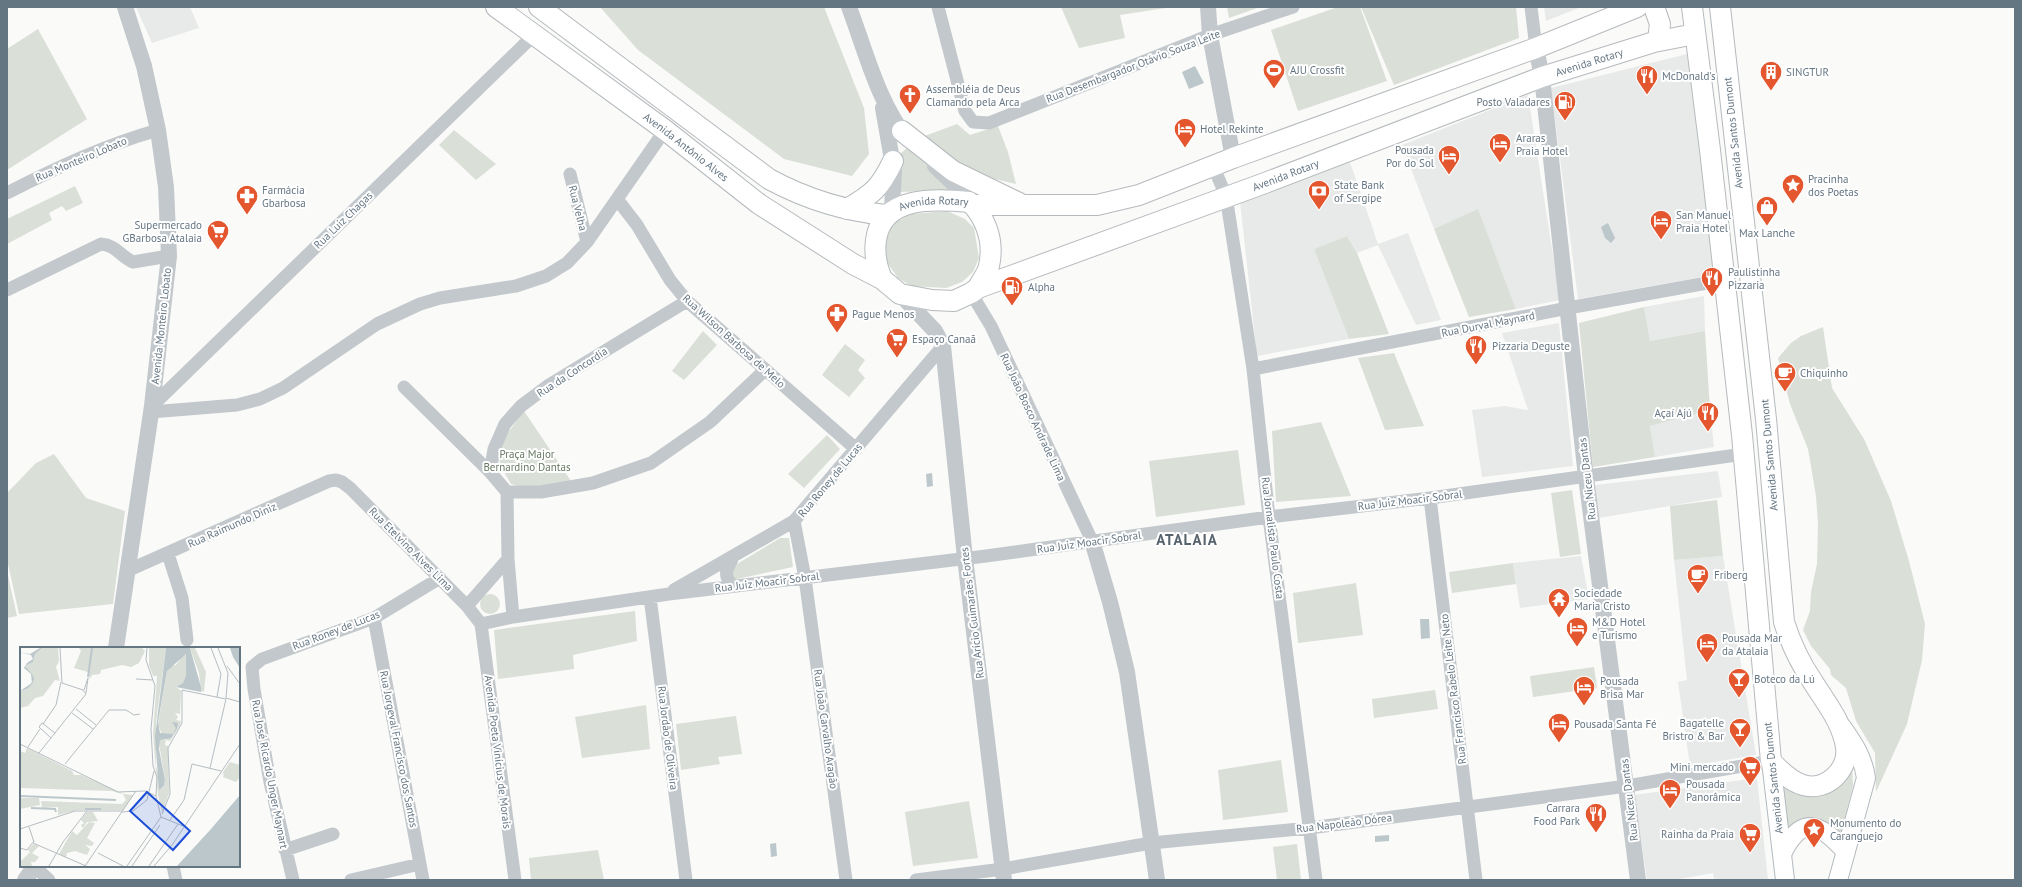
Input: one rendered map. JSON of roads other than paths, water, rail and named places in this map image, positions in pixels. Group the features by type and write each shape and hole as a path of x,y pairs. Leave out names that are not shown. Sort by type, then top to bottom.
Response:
{"main road":[{"name":"Avenida Antônio Alves","path":"496,7 665,130 760,204 853,264 882,278"},
{"path":"539,7 769,179 794,193 847,209 889,212 877,230 875,263 882,278 900,294"},
{"name":"Avenida Rotary","path":"889,212 924,200 1059,206 1097,205 1139,195 1233,158 1536,48 1637,7"},
{"path":"1654,7 1660,24 1658,40"},
{"name":"Avenida Santos Dumont","path":"1692,7 1694,34 1710,150 1744,454 1771,761 1784,880"},
{"name":"Avenida Santos Dumont","path":"1720,7 1766,419 1784,622 1792,646 1839,724 1858,750 1864,765 1866,778 1838,880"},
{"path":"1570,34 1570,49 1578,64"},
{"name":"Avenida Rotary","path":"900,294 932,300 954,301 974,291 1226,196 1265,183 1578,64 1658,40 1694,34"},
{"path":"902,131 953,171 1023,204"},
{"path":"847,209 876,190 884,179 893,161"},
{"path":"971,203 983,217 990,239 989,266 974,291"},
{"path":"1771,761 1788,777 1802,785 1817,785 1829,781 1841,770 1846,756 1839,724"},
{"path":"1782,854 1791,838 1806,827 1816,827 1825,831 1846,852"}],"street":[{"name":"Avenida Monteiro Lobato","path":"116,647 129,570 152,409 169,256 166,187 158,130 144,66 125,7"},
{"path":"849,7 880,93 893,161 889,212"},
{"name":"Rua Desembargador Otávio Souza Leite","path":"938,7 965,111 973,122 989,123 1210,35 1293,7"},
{"path":"1208,7 1210,35 1233,158"},
{"path":"1531,7 1536,48"},
{"name":"Rua Luiz Chagas","path":"152,409 534,35"},
{"name":"Rua Niceu Dantas","path":"1536,48 1542,77 1586,477 1638,880"},
{"path":"880,93 902,131 916,148 956,186 971,203"},
{"name":"Rua Monteiro Lobato","path":"7,193 85,155 121,141 158,130"},
{"path":"152,409 237,405 260,398 283,388 377,324 420,304 440,298 516,286 546,276 567,263 587,242 665,130"},
{"name":"Rua Jornalista Paulo Costa","path":"1210,168 1217,175 1226,196 1253,370 1269,517 1316,880"},
{"name":"Rua Velha","path":"570,174 587,242"},
{"name":"Rua Wilson Barbosa de Melo","path":"617,199 637,225 670,280 687,301 856,449"},
{"path":"7,290 101,244 109,244 133,262 169,256"},
{"name":"Rua Durval Maynard","path":"1253,370 1568,308 1724,280"},
{"name":"Rua João Bosco Andrade Lima","path":"974,291 1092,541"},
{"path":"900,294 934,331 943,346"},
{"name":"Rua da Concordia","path":"490,472 494,449 505,424 521,406 549,385 687,301"},
{"name":"Rua Roney de Lucas","path":"669,594 794,521 943,346"},
{"name":"Rua Arício Guimarães Fortes","path":"943,346 965,558 1003,874"},
{"path":"507,492 540,492 593,483 651,463 710,422 765,370"},
{"path":"404,387 490,472 507,492 508,559 513,617"},
{"name":"Rua Juiz Moacir Sobral","path":"481,624 513,617 650,596 965,558 1269,517 1430,498 1744,454"},
{"name":"Rua Raimundo Diniz","path":"129,570 168,554 329,481 336,480"},
{"name":"Rua Etelvino Alves Lima","path":"336,480 350,488 467,606 481,624"},
{"name":"Rua Francisco Rabelo Leite Neto","path":"1430,498 1476,880"},
{"name":"Rua João Carvalho Aragão","path":"794,521 805,578 846,880"},
{"path":"1092,541 1110,602 1127,672 1157,880"},
{"path":"168,554 182,598 187,640"},
{"path":"732,586 725,574 733,557"},
{"path":"467,606 508,559"},
{"name":"Rua Roney de Lucas","path":"252,667 262,659 374,618 440,578"},
{"path":"484,588 494,585 503,588 512,598"},
{"name":"Rua Jordão de Oliveira","path":"650,596 686,880"},
{"name":"Rua Jorgeval Francisco dos Santos","path":"374,618 424,880"},
{"name":"Avenida Poeta Vinícius de Morais","path":"481,624 515,880"},
{"name":"Rua José Ricardo Unger Maynart","path":"252,667 254,689 285,850 293,880"},
{"name":"Rua Napoleão Dórea","path":"916,880 1003,874 1152,843 1310,828 1627,786 1771,761"},
{"path":"285,850 333,834"},
{"path":"350,880 420,864"},
{"path":"25,880 35,867 48,880"},
{"path":"173,867 176,880"}],"place":[{"name":"AJU Crossfit","path":"1274,90"},
{"name":"SINGTUR","path":"1771,92"},
{"name":"McDonald's","path":"1647,96"},
{"name":"Assembléia de Deus Clamando pela Arca","path":"910,114"},
{"name":"Posto Valadares","path":"1565,122"},
{"name":"Hotel Rekinte","path":"1185,148"},
{"name":"Araras Praia Hotel","path":"1500,164"},
{"name":"Pousada Por do Sol","path":"1449,176"},
{"name":"Pracinha dos Poetas","path":"1793,204"},
{"name":"State Bank of Sergipe","path":"1319,210"},
{"name":"Farmácia Gbarbosa","path":"247,216"},
{"name":"Max Lanche","path":"1767,226"},
{"name":"San Manuel Praia Hotel","path":"1661,240"},
{"name":"Supermercado GBarbosa Atalaia","path":"218,250"},
{"name":"Paulistinha Pizzaria","path":"1712,298"},
{"name":"Alpha","path":"1012,306"},
{"name":"Pague Menos","path":"837,334"},
{"name":"Espaço Canaã","path":"897,358"},
{"name":"Pizzaria Deguste","path":"1476,366"},
{"name":"Chiquinho","path":"1785,392"},
{"name":"Açaí Ajú","path":"1708,432"},
{"name":"Friberg","path":"1698,594"},
{"name":"Sociedade Maria Cristo","path":"1559,618"},
{"name":"M&D Hotel e Turismo","path":"1577,648"},
{"name":"Pousada Mar da Atalaia","path":"1707,664"},
{"name":"Boteco da Lú","path":"1739,698"},
{"name":"Pousada Brisa Mar","path":"1584,706"},
{"name":"Pousada Santa Fé","path":"1559,744"},
{"name":"Bagatelle Bristro & Bar","path":"1740,748"},
{"name":"Mini mercado","path":"1750,786"},
{"name":"Pousada Panorâmica","path":"1670,810"},
{"name":"Carrara Food Park","path":"1596,834"},
{"name":"Monumento do Caranguejo","path":"1814,848"},
{"name":"Rainha da Praia","path":"1750,854"}],"district":[{"name":"ATALAIA","path":"1187,540"}],"park label":[{"name":"Praça Major Bernardino Dantas","path":"527,460"}]}
